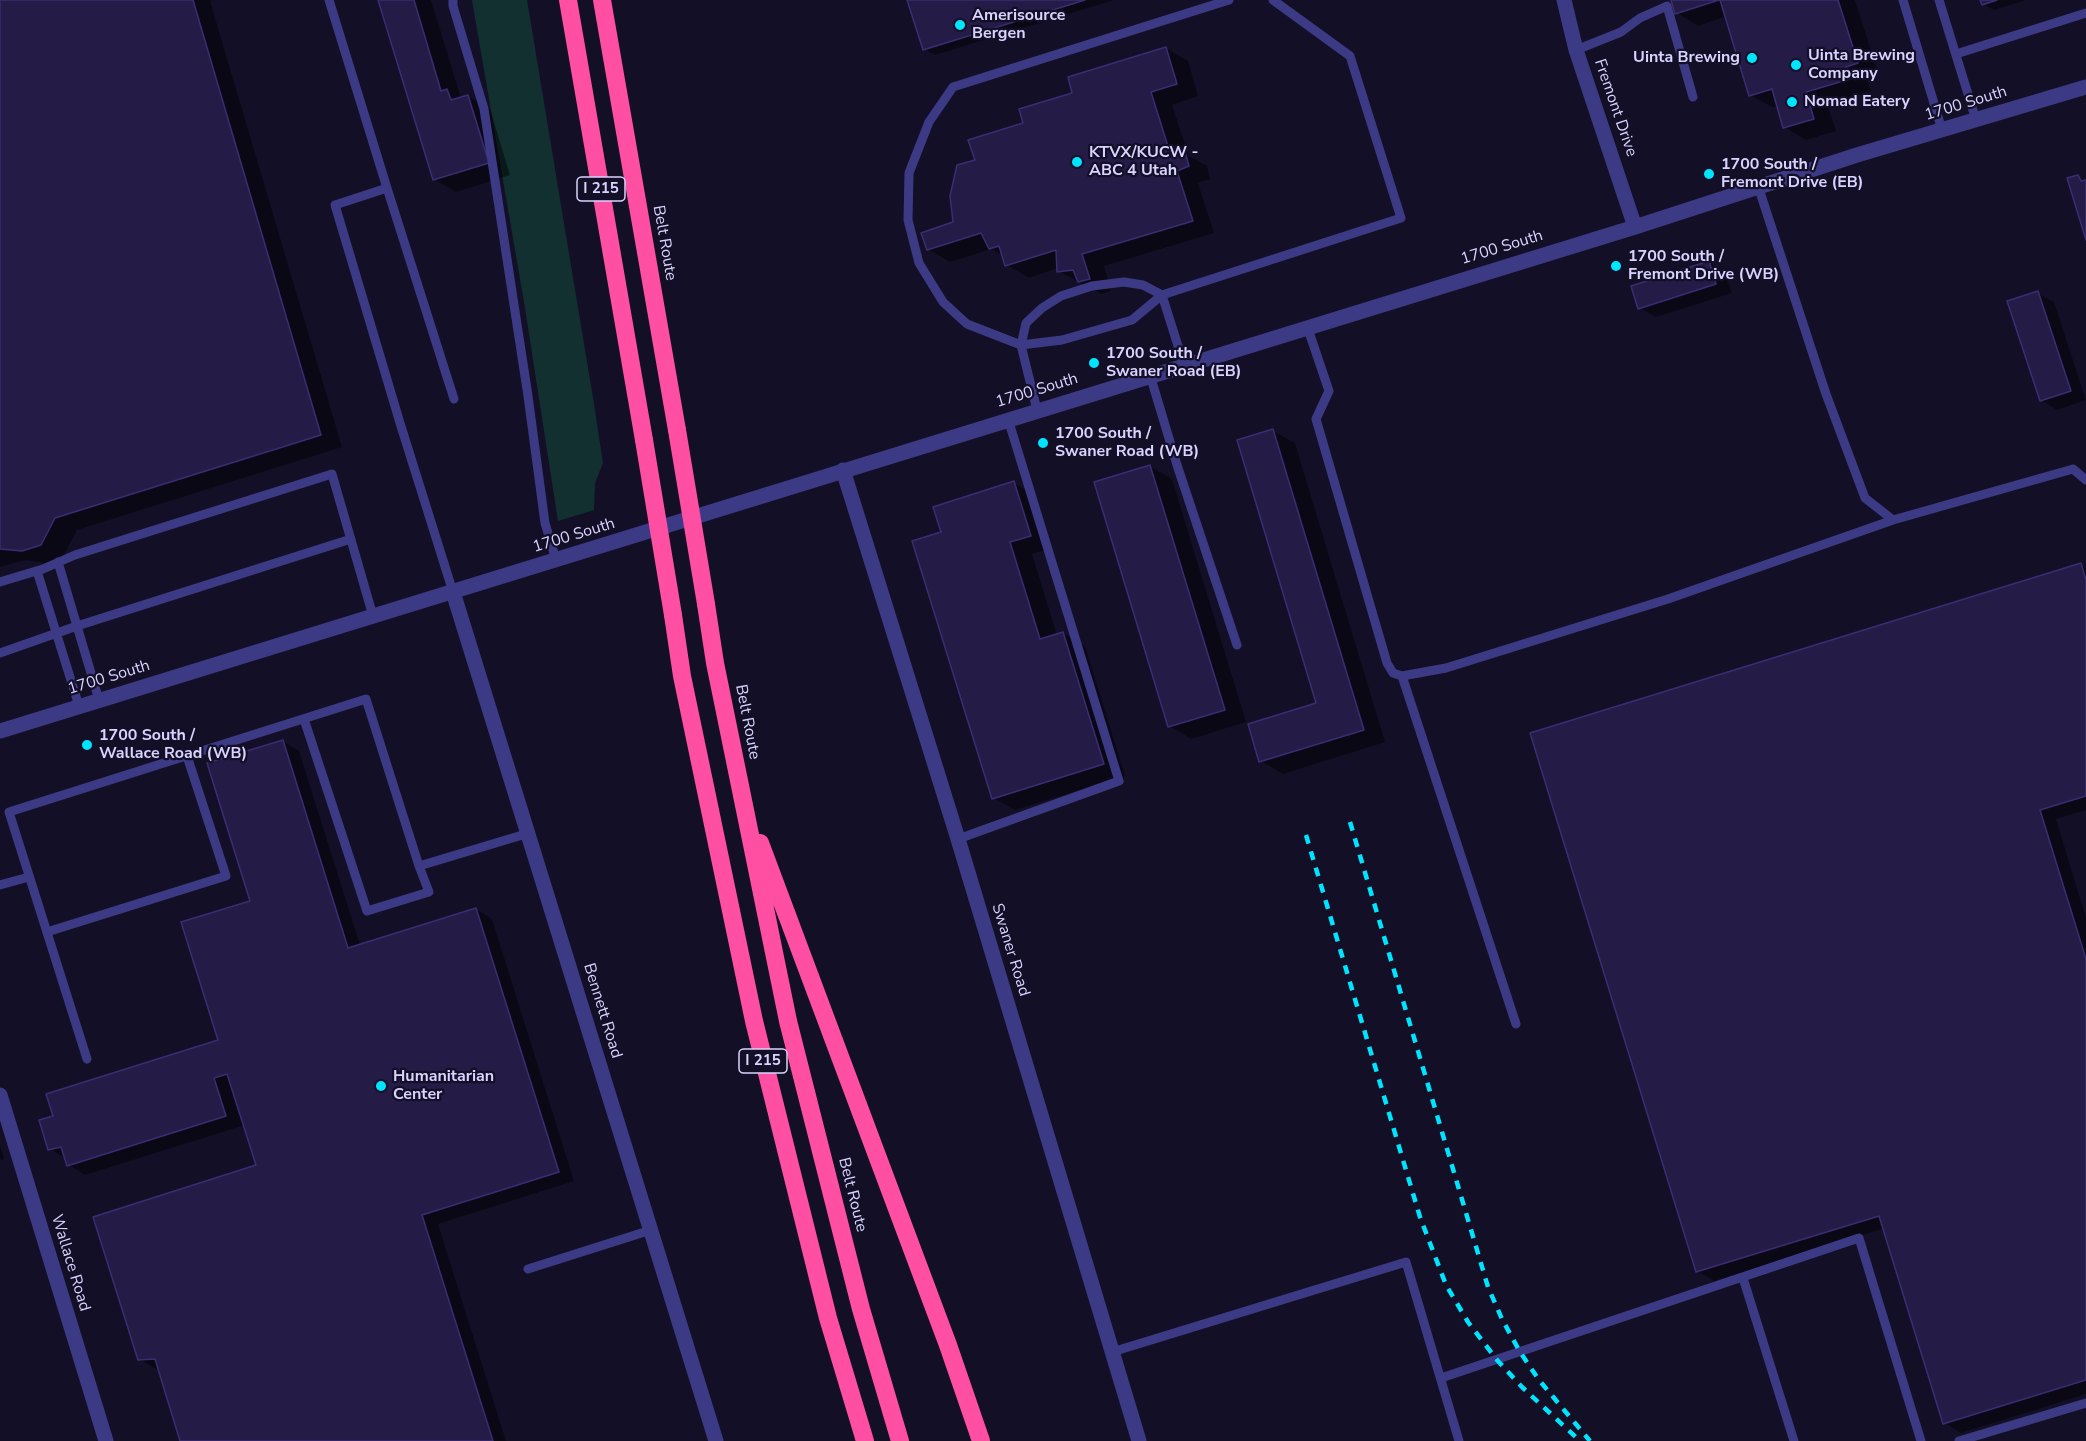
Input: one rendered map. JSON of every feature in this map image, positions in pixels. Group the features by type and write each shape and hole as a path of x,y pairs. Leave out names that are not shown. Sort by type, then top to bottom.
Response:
{"highway":[{"name":"I 215","path":"568,0 691,723 756,1031 828,1318 865,1441"},
{"name":"Belt Route","path":"602,0 715,663 788,1022 861,1310 900,1441"},
{"path":"740,788 948,1345 981,1441"}],"street":[{"name":"Fremont Drive","path":"1564,0 1576,50 1635,226"},
{"name":"1700 South","path":"0,731 1758,186 2086,87"},
{"name":"Swaner Road","path":"843,470 1139,1441"},
{"name":"Bennett Road","path":"453,592 716,1441"},
{"name":"Wallace Road","path":"0,1095 106,1441"}],"lane":[{"path":"328,0 454,399"},
{"path":"453,0 484,109 545,523 556,560"},
{"path":"1229,0 953,87 929,122 909,173 908,220 919,264 944,302 967,324 1021,345 1062,340 1132,320 1162,295 1401,218 1350,56 1273,0"},
{"path":"1903,0 1942,130"},
{"path":"1939,0 1976,120"},
{"path":"1576,50 1621,32 1640,18 1667,6 1693,98"},
{"path":"1956,54 2086,13"},
{"path":"1758,186 1826,394 1865,498 1893,520"},
{"path":"387,188 335,205 453,592"},
{"path":"1036,410 1021,345 1026,323 1042,308 1061,296 1092,286 1124,282 1143,285 1162,295 1184,364"},
{"path":"1306,326 1329,390 1316,419 1387,663 1393,673 1402,676 1446,668 1668,599 1893,520 2073,469 2086,480"},
{"path":"1150,375 1177,465 1237,645"},
{"path":"957,839 1119,781 1008,419"},
{"path":"0,582 37,571 75,555 332,474 373,616"},
{"path":"0,653 77,626 351,539"},
{"path":"58,562 99,700"},
{"path":"37,571 79,706"},
{"path":"1402,676 1516,1024"},
{"path":"87,1059 9,812 366,699 429,892 367,911 304,719"},
{"path":"47,932 226,876 187,756"},
{"path":"419,866 529,833"},
{"path":"0,885 29,877"},
{"path":"528,1269 651,1230"},
{"path":"1441,1378 1859,1238 1921,1441"},
{"path":"1112,1352 1406,1262 1459,1441"},
{"path":"1743,1278 1794,1441"},
{"path":"1959,1441 2086,1403"}],"green space":[{"path":"472,0 527,0 593,398 603,463 595,483 594,510 558,521 525,308"}],"building":[{"path":"0,0 193,0 321,435 55,518 41,545 22,551 0,549"},
{"path":"378,0 414,0 441,91 447,89 451,100 468,95 489,163 433,180"},
{"name":"Amerisource Bergen","path":"907,0 1085,0 923,50"},
{"path":"1671,0 1719,0 1675,14"},
{"name":"Uinta Brewing Company","path":"1720,0 1838,0 1858,63 1846,67 1850,79 1806,92 1814,119 1783,128 1772,89 1749,96"},
{"path":"1980,0 1997,0 1982,5"},
{"name":"KTVX/KUCW - ABC 4 Utah","path":"1166,47 1177,84 1151,92 1171,156 1185,152 1189,166 1177,171 1193,221 1082,254 1090,279 1078,282 1073,270 1057,272 1056,250 1005,266 999,246 989,249 981,233 927,250 921,233 953,222 950,196 957,165 975,160 968,140 1023,123 1019,109 1072,93 1068,77"},
{"path":"2078,175 2081,181 2086,180 2086,240 2067,178"},
{"path":"1709,261 1716,284 1638,309 1631,286"},
{"path":"2038,291 2071,391 2040,401 2007,301"},
{"path":"1273,429 1364,730 1259,762 1248,724 1316,703 1237,440"},
{"path":"1150,465 1225,710 1168,727 1094,482"},
{"path":"1014,481 1031,536 1010,542 1040,639 1063,632 1104,764 992,799 912,541 941,532 933,507"},
{"path":"2081,563 2086,580 2086,796 2040,810 2086,959 2086,1380 1943,1424 1879,1216 1696,1272 1530,733"},
{"name":"Humanitarian Center","path":"283,740 348,948 476,908 559,1172 422,1215 493,1441 180,1441 155,1359 138,1360 93,1217 256,1165 227,1074 214,1078 226,1116 67,1166 61,1147 48,1150 39,1120 53,1116 46,1094 218,1040 181,922 250,901 207,763"}],"railway":[{"path":"1350,822 1488,1287 1520,1352 1539,1380 1590,1441"},
{"path":"1306,835 1420,1217 1446,1285 1468,1322 1497,1360 1522,1387 1580,1441"}],"place":[{"name":"Amerisource Bergen","path":"960,25"},
{"name":"Uinta Brewing","path":"1752,58"},
{"name":"Uinta Brewing Company","path":"1796,65"},
{"name":"Nomad Eatery","path":"1792,102"},
{"name":"KTVX/KUCW - ABC 4 Utah","path":"1077,162"},
{"name":"1700 South / Fremont Drive (EB)","path":"1709,174"},
{"name":"1700 South / Fremont Drive (WB)","path":"1616,266"},
{"name":"1700 South / Swaner Road (EB)","path":"1094,363"},
{"name":"1700 South / Swaner Road (WB)","path":"1043,443"},
{"name":"1700 South / Wallace Road (WB)","path":"87,745"},
{"name":"Humanitarian Center","path":"381,1086"}]}
